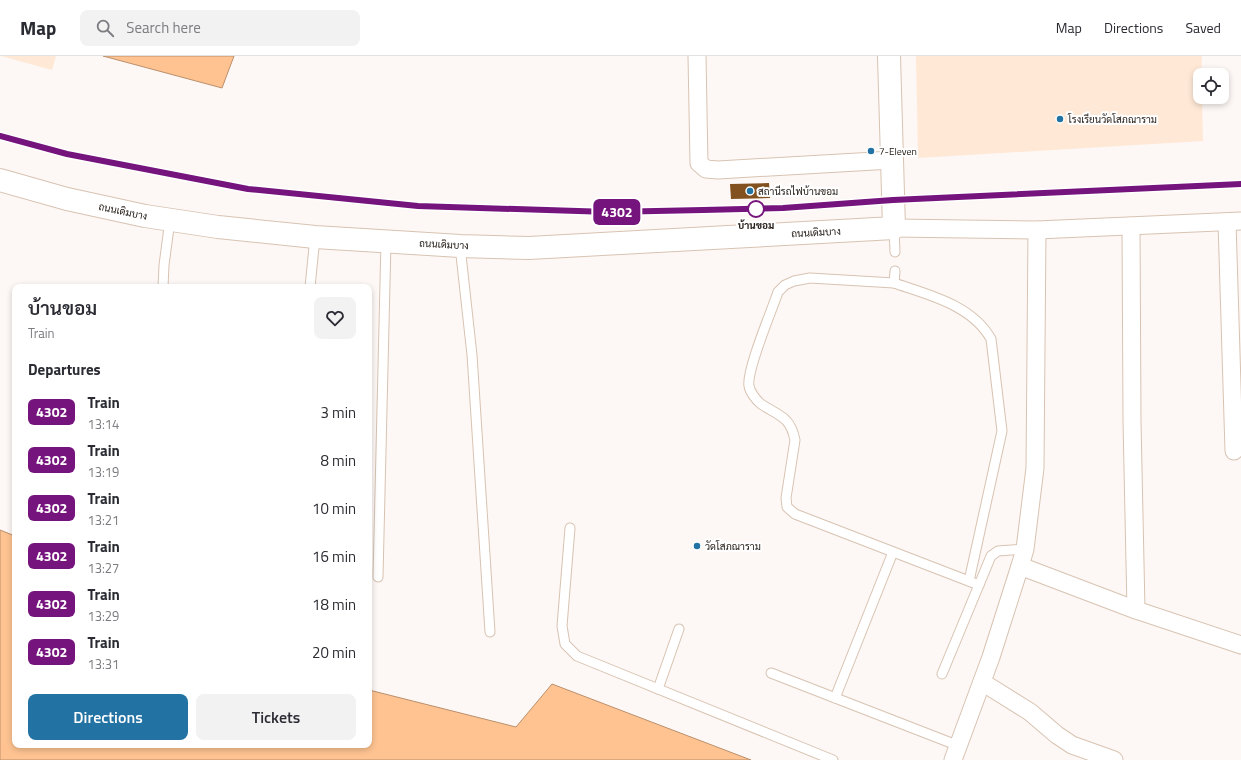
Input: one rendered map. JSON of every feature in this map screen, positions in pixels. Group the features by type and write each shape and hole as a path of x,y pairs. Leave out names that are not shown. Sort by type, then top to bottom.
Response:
{"street":[{"path":"697,56 699,163 706,169 718,170 892,160"},
{"path":"889,56 894,228 1038,230 1234,222 1234,451"},
{"name":"ถนนเดิมบาง","path":"0,180 67,199 145,216 218,228 315,238 460,246 529,248 894,228"},
{"path":"1131,226 1132,421 1136,610"},
{"path":"956,753 982,682 1025,549 1035,468 1038,230"},
{"path":"1020,566 1136,610 1241,645"},
{"path":"982,682 1030,712 1057,735 1072,745 1114,760"}],"lane":[{"path":"163,284 170,220"},
{"path":"894,228 895,252"},
{"path":"310,284 315,238"},
{"path":"378,577 386,241"},
{"path":"460,246 473,370 490,632"},
{"path":"894,283 895,271"},
{"path":"969,581 1002,432 991,339 986,330 965,312 945,300 894,283 810,278 785,285 778,292 752,365 749,385 760,403 786,420 793,431 795,440 786,498 787,507 795,514 979,585"},
{"path":"570,528 562,626 565,644 577,656 833,760"},
{"path":"942,674 991,556 998,551 1025,549"},
{"path":"835,698 893,552"},
{"path":"658,689 679,629"},
{"path":"771,673 835,698 956,753"}],"shaded area":[{"path":"1,56 56,56 52,70"},
{"path":"103,56 234,56 222,88"},
{"name":"โรงเรียนวัดโสภณาราม","path":"916,56 1202,56 1201,68 1193,68 1193,104 1202,104 1203,141 918,158"},
{"path":"0,530 12,535 12,748 372,748 372,691 516,727 552,684 751,760 0,760"}],"building":[{"name":"สถานีรถไฟบ้านขอม","path":"769,183 770,198 731,199 730,184"}],"railway":[{"path":"0,136 67,153 248,189 417,207 609,213 783,208 893,200 1241,184"}],"train":[{"name":"4302","path":"0,136 67,154 248,189 418,206 609,212 783,208 893,200 1241,184"}],"place":[{"name":"โรงเรียนวัดโสภณาราม","path":"1060,119"},
{"name":"7-Eleven","path":"871,151"},
{"name":"สถานีรถไฟบ้านขอม","path":"750,191"},
{"name":"บ้านขอม","path":"756,209"},
{"name":"วัดโสภณาราม","path":"697,546"}]}
